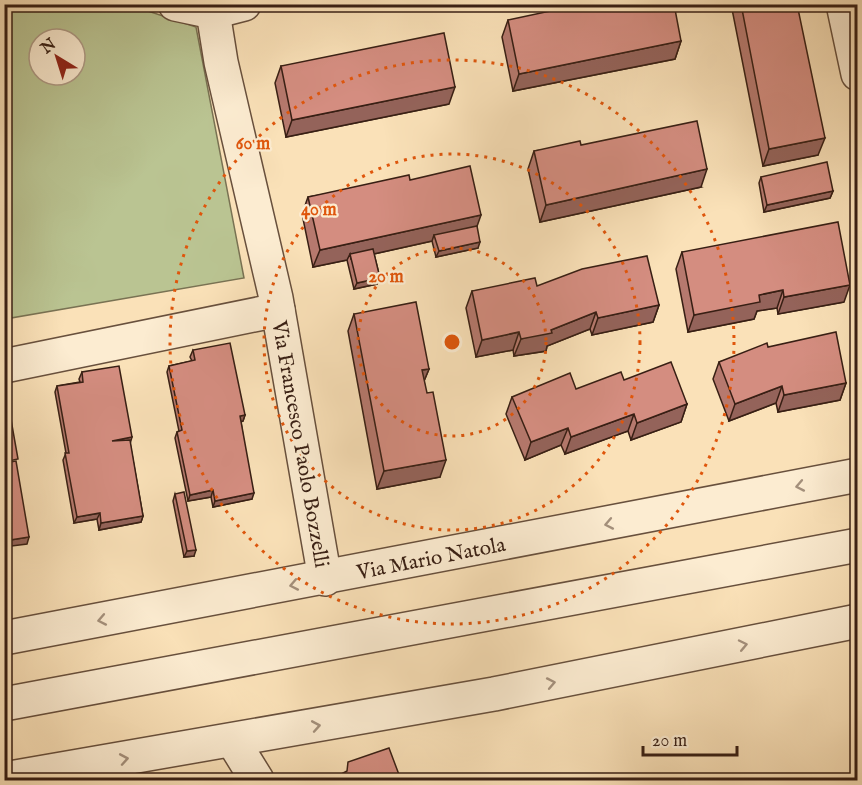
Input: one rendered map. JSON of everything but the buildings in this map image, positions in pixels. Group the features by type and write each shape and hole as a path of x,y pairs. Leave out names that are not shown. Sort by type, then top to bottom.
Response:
{"street":[{"path":"175,4 228,8"},
{"path":"843,4 858,74"},
{"name":"Via Francesco Paolo Bozzelli","path":"228,8 221,62 278,310 325,579"},
{"name":"Via Francesco Paolo Bozzelli","path":"4,366 278,310"},
{"name":"Via Mario Natola","path":"4,638 325,579 858,475"},
{"path":"4,704 858,545"},
{"path":"4,779 494,694 858,621"},
{"path":"233,741 257,780"}],"green space":[{"path":"5,5 130,5 196,27 244,278 5,319"}]}
